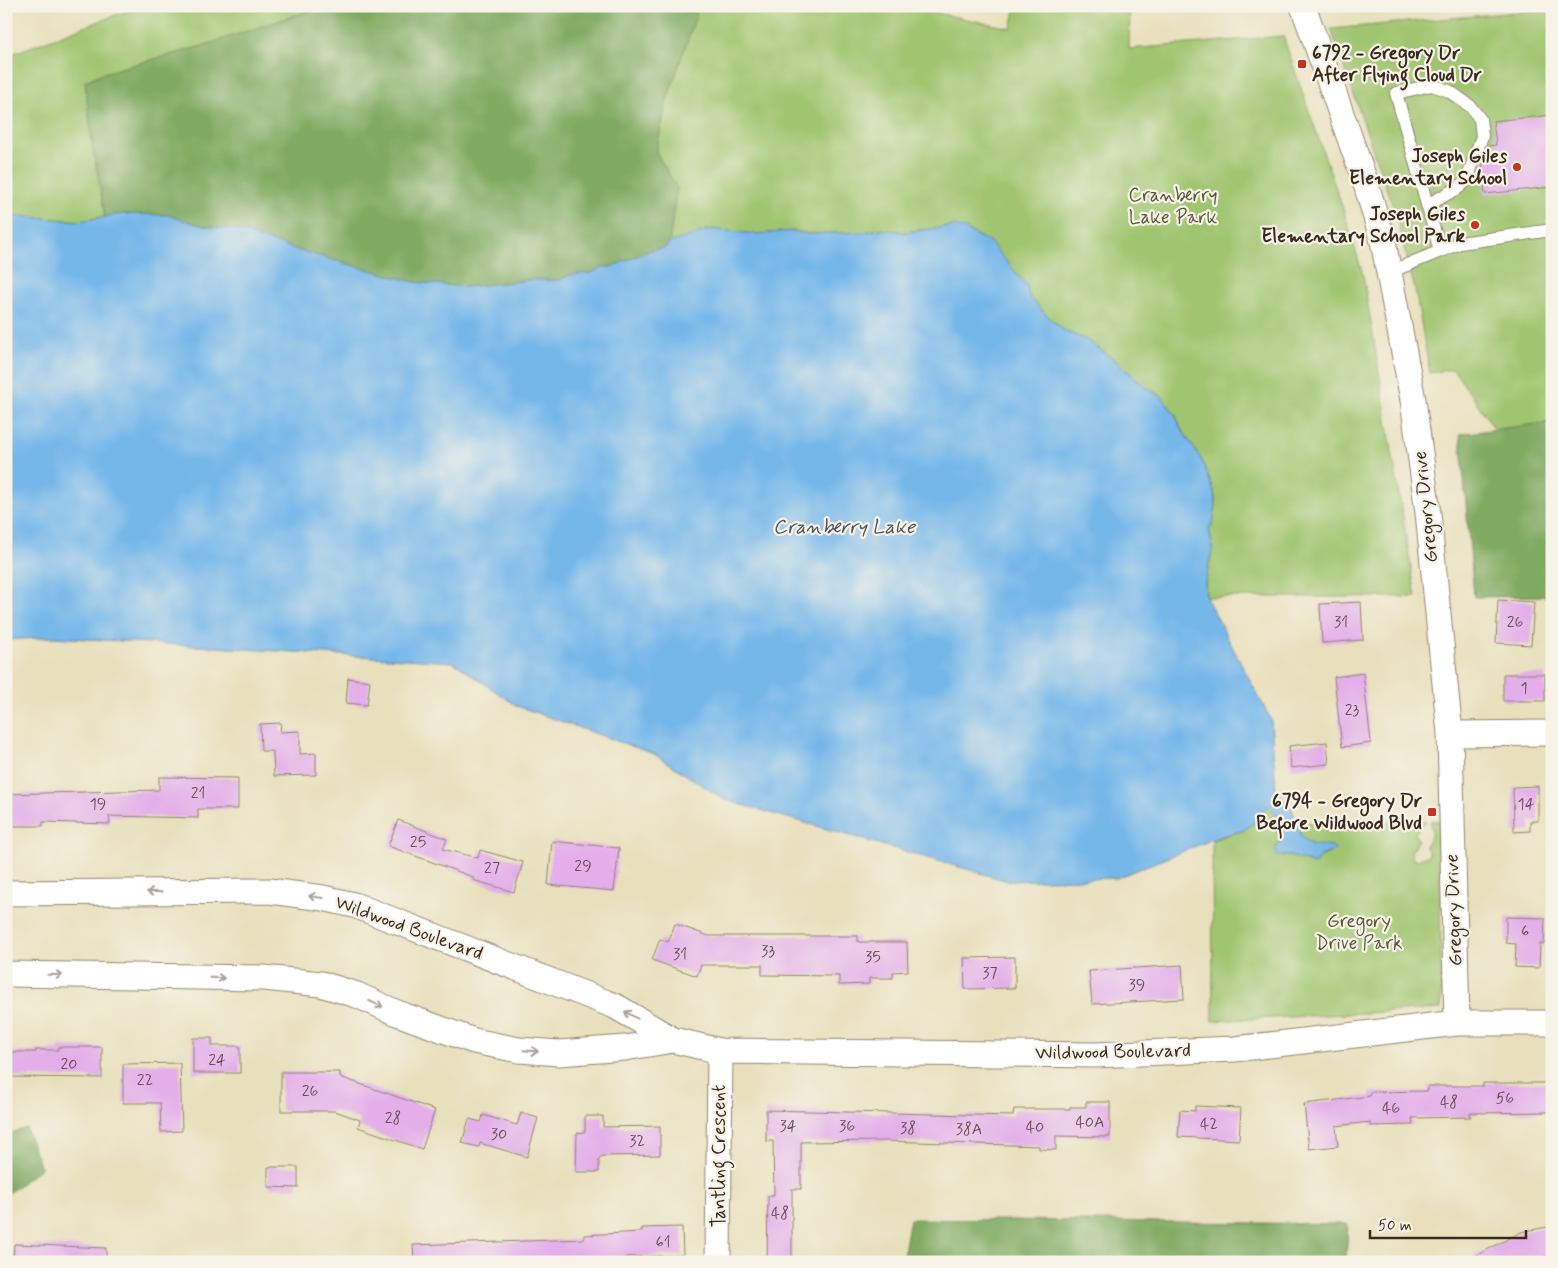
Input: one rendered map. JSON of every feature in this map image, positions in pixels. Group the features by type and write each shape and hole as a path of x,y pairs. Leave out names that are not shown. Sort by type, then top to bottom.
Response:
{"street":[{"name":"Gregory Drive","path":"1303,6 1366,184 1390,272 1413,400 1428,514 1450,734 1457,1023"},
{"path":"1450,734 1552,733"},
{"name":"Wildwood Boulevard","path":"6,893 270,891 323,898 354,905 616,1006 673,1040 720,1051 1095,1055 1235,1049 1457,1023 1552,1023"},
{"name":"Wildwood Boulevard","path":"6,974 264,978 321,984 357,995 397,1013 474,1041 519,1050 559,1053 625,1048 673,1040"},
{"name":"Tantling Crescent","path":"718,1262 720,1051"}],"lane":[{"path":"1427,205 1458,188 1467,180 1482,136 1480,119 1470,106 1448,91 1432,85 1396,93 1427,205 1440,251"},
{"path":"1390,272 1460,243 1552,230"}],"green space":[{"name":"Cranberry Lake Park","path":"140,6 901,6 1011,28 1016,6 1130,6 1129,49 1283,36 1344,212 1363,275 1416,597 1206,597 1205,582 1213,547 1209,530 1213,522 1216,504 1214,491 1201,459 1180,427 1176,416 1162,397 1143,385 1115,360 1087,340 1066,332 1045,314 1029,296 1027,286 954,226 905,232 880,229 864,232 808,234 794,231 757,234 707,230 665,248 123,214 79,221 6,215 6,56"},
{"path":"323,6 664,6 697,13 667,100 656,152 677,188 669,243 665,248 651,250 611,267 603,267 592,273 570,275 560,280 530,280 465,287 414,282 297,250 237,230 203,226 167,215 123,214 105,217 93,149 85,81 103,73 202,46"},
{"name":"Joseph Giles Elementary School Park","path":"1552,9 1552,445 1509,449 1453,369 1430,373 1415,290 1397,219 1331,29"},
{"path":"1552,422 1552,596 1474,597 1460,434"},
{"name":"Gregory Drive Park","path":"1265,806 1269,807 1286,822 1286,825 1280,824 1274,828 1283,840 1276,846 1281,857 1290,856 1315,864 1320,857 1334,851 1332,846 1318,846 1308,843 1301,836 1297,823 1426,821 1415,833 1418,840 1411,852 1413,859 1416,861 1430,854 1425,846 1432,833 1430,821 1440,821 1441,1009 1213,1021 1212,840 1242,831 1257,820"},
{"path":"26,1128 41,1168 6,1195 6,1135"},
{"path":"910,1219 1348,1224 1346,1262 902,1262"}],"water":[{"name":"Cranberry Lake","path":"123,214 167,215 203,226 237,230 297,250 414,282 465,287 530,280 560,280 570,275 592,273 603,267 611,267 651,250 665,248 669,243 711,229 757,234 794,231 808,234 864,232 880,229 905,232 954,226 965,229 991,243 1027,286 1029,296 1045,314 1066,332 1087,340 1115,360 1143,385 1162,397 1176,416 1180,427 1201,459 1214,491 1216,504 1213,522 1209,530 1213,547 1205,582 1206,597 1271,720 1276,790 1292,809 1301,837 1312,845 1332,846 1335,848 1334,851 1320,856 1315,864 1290,856 1278,856 1275,848 1283,840 1274,828 1277,824 1286,825 1286,822 1267,806 1254,823 1242,831 1221,836 1116,878 1008,881 725,800 654,754 517,706 453,662 54,637 6,640 6,215 79,221"}],"building":[{"name":"Joseph Giles Elementary School","path":"1552,115 1552,187 1485,194 1482,161 1487,146 1496,145 1493,121"},
{"path":"1498,600 1534,602 1531,645 1496,643"},
{"path":"1361,602 1363,640 1322,643 1320,604"},
{"path":"1363,673 1371,743 1342,747 1334,677"},
{"path":"1503,674 1545,674 1545,701 1503,701"},
{"path":"348,678 370,681 367,705 346,703"},
{"path":"281,723 280,732 300,731 300,754 316,753 316,775 274,776 273,751 261,751 260,724"},
{"path":"1327,742 1329,764 1291,768 1289,746"},
{"path":"159,777 238,778 238,809 198,809 198,818 109,816 110,824 43,822 43,826 6,826 6,794 159,790"},
{"path":"1538,786 1538,821 1530,821 1530,831 1514,832 1513,787"},
{"path":"398,820 447,839 443,849 478,858 480,850 523,862 514,892 473,880 473,877 388,846"},
{"path":"552,841 619,848 614,891 548,885"},
{"path":"1506,917 1545,918 1544,944 1540,944 1539,968 1515,967 1516,944 1506,943"},
{"path":"675,924 709,936 858,936 858,942 907,942 908,971 893,972 893,978 869,978 869,984 839,985 839,976 762,975 762,965 701,965 697,976 652,960 660,939 668,942"},
{"path":"1015,957 1015,988 965,989 964,958"},
{"path":"1182,965 1184,999 1092,1004 1089,971"},
{"path":"193,1038 212,1038 212,1046 240,1046 240,1073 193,1073"},
{"path":"58,1047 102,1047 102,1078 6,1077 6,1052 58,1050"},
{"path":"180,1063 182,1131 161,1132 160,1103 123,1103 123,1064"},
{"path":"281,1072 340,1072 340,1077 435,1110 422,1149 358,1127 360,1120 335,1111 281,1111"},
{"path":"1483,1083 1552,1083 1552,1112 1470,1113 1471,1117 1412,1118 1413,1125 1370,1126 1370,1122 1336,1126 1338,1146 1309,1149 1304,1104 1370,1096 1370,1092 1428,1091 1428,1086 1483,1086"},
{"path":"1086,1102 1110,1102 1110,1137 1056,1136 1056,1150 1039,1149 1039,1146 885,1141 801,1142 801,1189 792,1189 792,1262 767,1262 768,1196 774,1196 773,1141 766,1141 766,1110 1013,1116 1014,1109 1070,1109 1070,1107 1086,1107"},
{"path":"1195,1106 1241,1108 1239,1140 1178,1137 1180,1110 1195,1111"},
{"path":"521,1113 538,1118 527,1157 480,1143 479,1147 462,1143 469,1119 481,1122 483,1115 517,1125"},
{"path":"585,1116 603,1116 603,1127 660,1126 660,1155 603,1156 599,1158 599,1172 576,1172 577,1133 585,1132"},
{"path":"268,1167 298,1167 298,1188 268,1187"},
{"path":"1552,1226 1552,1255 1517,1262 1464,1262 1521,1232"},
{"path":"682,1227 683,1255 626,1257 626,1260 601,1262 414,1262 413,1245 584,1239 584,1235 642,1232 642,1228"},
{"path":"14,1244 106,1248 106,1262 13,1262"}],"place":[{"name":"6792 - Gregory Dr After Flying Cloud Dr","path":"1302,64"},
{"name":"Joseph Giles Elementary School","path":"1517,167"},
{"name":"Joseph Giles Elementary School Park","path":"1475,225"},
{"name":"6794 - Gregory Dr Before Wildwood Blvd","path":"1432,812"}]}
